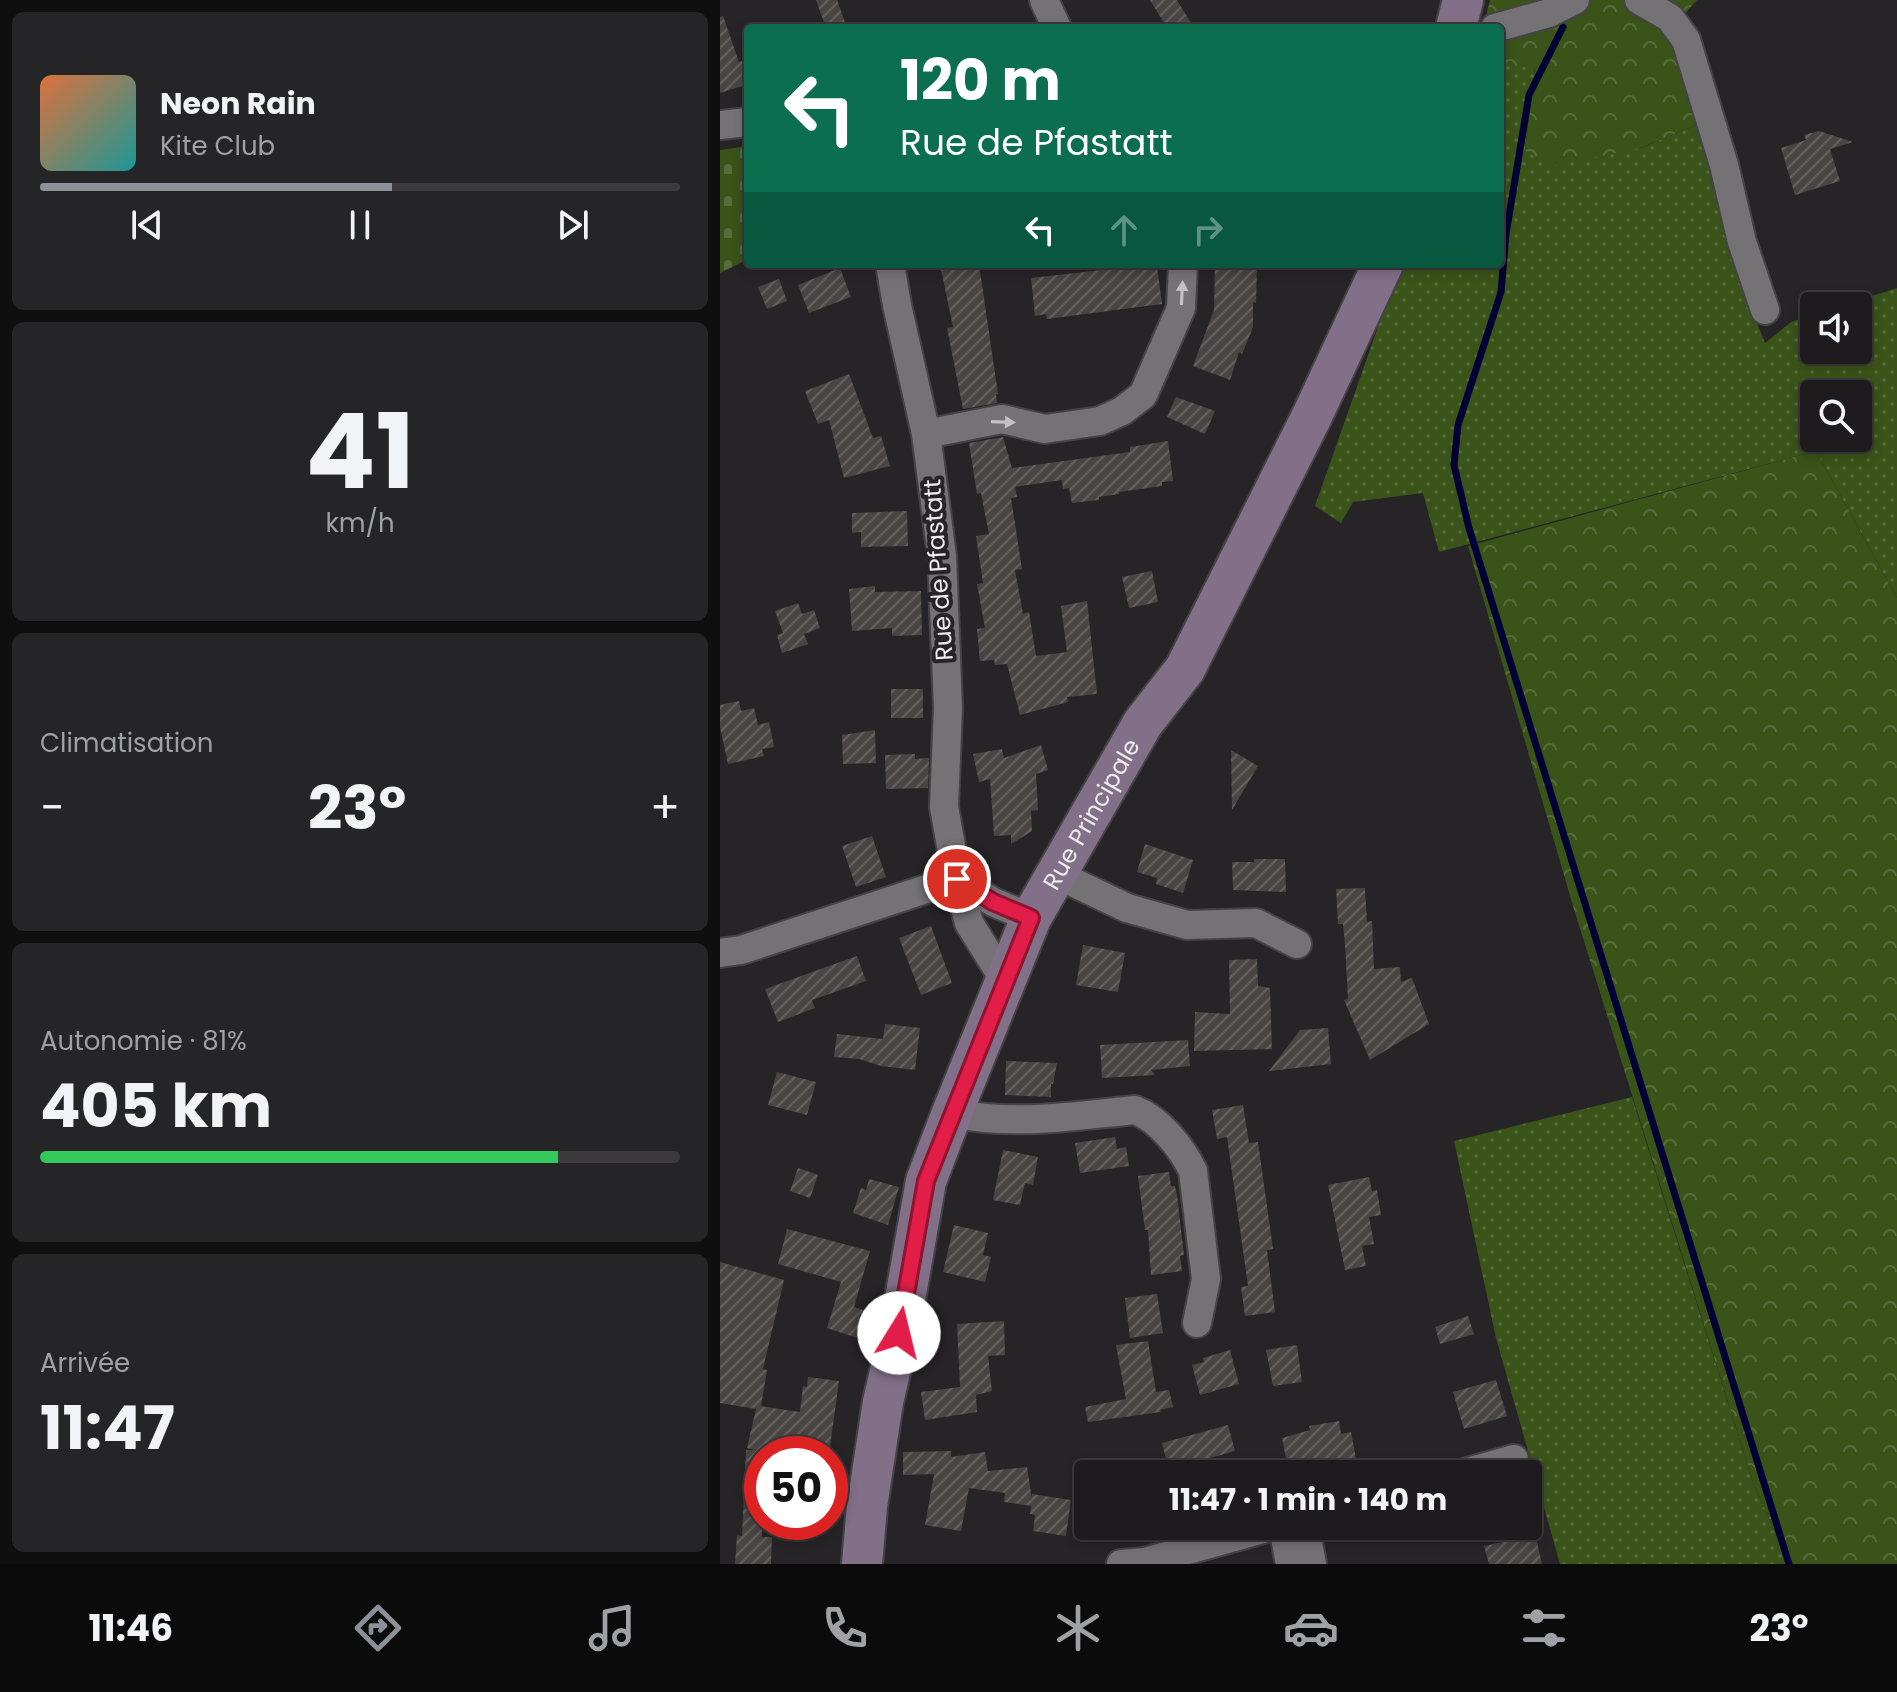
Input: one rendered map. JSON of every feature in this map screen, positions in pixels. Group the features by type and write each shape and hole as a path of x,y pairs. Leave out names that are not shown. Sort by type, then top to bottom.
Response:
{"main road":[{"name":"Rue Principale","path":"1311,418 1357,268"},
{"name":"Rue Principale","path":"862,1564 867,1506 883,1402 899,1333 926,1181 952,1113 1031,918 1143,723 1185,669 1311,418 1381,268"}],"street":[{"path":"1044,0 1055,24"},
{"path":"1504,26 1549,13 1575,0"},
{"path":"1639,0 1670,18 1686,40 1724,165 1742,242 1765,310"},
{"path":"720,125 744,122"},
{"name":"Rue de Pfastatt","path":"891,268 926,434 942,556 948,708 944,807 957,879 969,923 997,968 1008,978"},
{"path":"926,434 1002,419 1045,429 1100,421 1122,411 1143,395 1181,308 1183,268"},
{"path":"1056,874 1127,908 1187,925 1256,923 1297,944"},
{"path":"720,953 741,950 957,879 993,902 1031,918"},
{"path":"952,1113 980,1119 1020,1121 1135,1110 1149,1116 1186,1158 1193,1171 1206,1279 1197,1323"},
{"path":"1121,1564 1145,1562 1224,1540"},
{"path":"1286,1540 1290,1564"},
{"path":"1308,1540 1312,1564"}],"green space":[{"path":"1490,0 1697,0 1671,29 1697,125 1640,148 1549,167 1525,150 1535,68 1504,64 1504,24 1484,24"},
{"path":"1504,64 1535,67 1525,150 1640,148 1697,125 1711,166 1730,256 1765,343 1791,322 1800,319 1800,364 1872,364 1872,296 1897,288 1897,598 1817,452 1872,452 1872,380 1800,380 1800,452 1812,452 1439,552 1423,493 1353,502 1341,523 1315,506 1399,268 1504,268"},
{"path":"744,147 744,261 720,273 720,150"},
{"path":"1817,452 1897,598 1897,1564 1789,1564 1753,1482 1573,906 1468,546"},
{"path":"1632,1097 1753,1482 1789,1564 1560,1564 1542,1500 1542,1460 1531,1460 1496,1338 1454,1141"}],"building":[{"path":"816,0 837,0 846,24 825,24"},
{"path":"1150,0 1177,0 1192,24 1165,24"},
{"path":"723,16 739,62 742,61 744,85 720,93 720,17"},
{"path":"1819,131 1853,142 1830,149 1840,181 1795,195 1781,148 1806,140 1804,135"},
{"path":"840,268 851,297 809,313 798,285"},
{"path":"980,268 997,403 963,409 947,328 953,327 941,269"},
{"path":"1120,268 1157,268 1162,304 1047,319 1046,314 1035,316 1031,278"},
{"path":"1215,268 1257,268 1253,327 1242,354 1239,352 1230,380 1193,366 1214,310"},
{"path":"779,279 787,301 767,309 758,287"},
{"path":"849,374 873,438 881,436 890,466 844,478 829,420 818,424 805,391"},
{"path":"1176,397 1215,411 1205,434 1167,417"},
{"path":"1003,437 1012,468 1130,452 1130,447 1168,441 1173,481 1162,482 1162,486 1099,497 1099,500 1072,503 1069,488 1063,489 1062,480 1015,487 1017,497 1011,498 1022,569 1015,570 1023,614 1029,612 1036,656 1067,652 1061,606 1087,601 1097,694 1067,697 1068,702 1020,715 1007,664 995,665 994,660 980,661 977,629 985,628 977,584 983,583 976,536 989,534 981,493 977,494 969,443"},
{"path":"907,511 908,546 861,547 861,532 852,533 852,513"},
{"path":"1152,571 1158,602 1129,608 1122,577"},
{"path":"875,586 875,592 921,591 922,635 892,636 892,628 852,631 849,589"},
{"path":"798,603 802,614 814,610 820,628 804,634 808,644 782,653 777,635 783,633 775,611"},
{"path":"891,689 923,689 923,718 891,718"},
{"path":"739,701 741,711 754,708 758,725 769,722 774,747 762,749 764,756 728,764 720,727 720,705"},
{"path":"875,730 876,763 843,764 842,735"},
{"path":"1041,745 1048,770 1036,774 1038,810 1031,811 1032,831 1011,844 1011,835 994,836 990,779 979,782 973,754 1002,749 1004,758"},
{"path":"1231,750 1258,766 1232,810"},
{"path":"915,754 915,759 929,758 928,788 886,789 885,755"},
{"path":"872,836 886,877 856,887 842,846"},
{"path":"1145,844 1193,860 1183,893 1156,884 1157,878 1137,872"},
{"path":"1254,859 1285,859 1286,892 1233,890 1232,862 1254,862"},
{"path":"1365,888 1367,922 1372,921 1374,969 1400,967 1401,982 1412,978 1429,1024 1370,1060 1344,1000 1348,999 1345,945 1343,924 1338,924 1336,889"},
{"path":"931,926 952,983 921,995 899,938"},
{"path":"1083,945 1125,953 1118,992 1076,985"},
{"path":"857,956 866,981 812,1000 815,1008 778,1022 765,989"},
{"path":"1257,959 1258,986 1270,988 1272,1049 1194,1051 1195,1012 1230,1014 1229,960"},
{"path":"885,1024 920,1028 915,1070 834,1057 837,1034 883,1039"},
{"path":"1328,1028 1331,1064 1269,1071 1300,1030"},
{"path":"1188,1040 1190,1066 1151,1070 1155,1075 1102,1078 1100,1045"},
{"path":"1006,1061 1057,1063 1051,1097 1005,1095"},
{"path":"777,1072 816,1082 807,1115 768,1105"},
{"path":"1243,1105 1249,1143 1258,1142 1273,1249 1267,1250 1275,1312 1245,1316 1241,1287 1248,1286 1227,1137 1217,1139 1212,1110"},
{"path":"1115,1137 1117,1149 1126,1147 1129,1166 1080,1173 1075,1143"},
{"path":"1003,1150 1038,1157 1033,1185 1025,1183 1020,1205 993,1200"},
{"path":"798,1168 818,1175 810,1198 790,1191"},
{"path":"1169,1172 1171,1186 1175,1186 1177,1195 1184,1255 1180,1256 1182,1271 1151,1275 1148,1230 1145,1230 1138,1176"},
{"path":"1369,1177 1372,1191 1377,1190 1381,1215 1369,1217 1374,1244 1362,1246 1366,1266 1345,1270 1328,1185"},
{"path":"869,1179 899,1187 888,1225 853,1213 861,1188 866,1190"},
{"path":"954,1225 988,1233 983,1255 991,1257 985,1282 943,1272"},
{"path":"787,1229 870,1251 854,1307 866,1311 857,1338 827,1328 841,1282 778,1264"},
{"path":"720,1262 784,1280 763,1369 767,1370 761,1406 800,1412 803,1386 807,1387 808,1377 839,1381 831,1436 750,1436 756,1409 720,1403"},
{"path":"1157,1294 1163,1333 1130,1338 1125,1298"},
{"path":"1468,1316 1474,1334 1440,1344 1435,1327"},
{"path":"1004,1321 1005,1355 988,1356 992,1391 976,1395 977,1412 925,1420 921,1392 960,1387 957,1324"},
{"path":"1148,1341 1156,1392 1169,1390 1173,1407 1161,1412 1088,1422 1085,1407 1126,1399 1116,1345"},
{"path":"1297,1345 1302,1382 1273,1386 1266,1350"},
{"path":"1230,1350 1239,1384 1200,1395 1192,1365 1204,1362 1203,1358"},
{"path":"1496,1380 1507,1416 1464,1429 1453,1392"},
{"path":"1339,1421 1341,1434 1351,1432 1356,1460 1286,1460 1282,1438 1310,1430 1309,1426"},
{"path":"1228,1425 1235,1451 1203,1460 1166,1460 1162,1443"},
{"path":"951,1451 951,1457 985,1452 988,1471 1027,1467 1032,1500 1032,1494 1071,1500 1066,1536 1033,1531 1035,1515 1030,1514 1031,1506 1004,1502 1005,1493 969,1488 961,1531 925,1525 934,1474 903,1475 903,1452"},
{"path":"744,1493 744,1540 772,1540 771,1564 735,1564 737,1535 742,1536"},
{"path":"1513,1540 1537,1540 1542,1564 1489,1564 1484,1546"}],"waterway":[{"path":"1504,257 1529,95 1563,27"},
{"path":"1503,268 1501,292 1458,425 1454,465 1469,528 1789,1564"}],"route":[{"path":"899,1333 926,1181 1031,918 993,902 957,879"}]}
